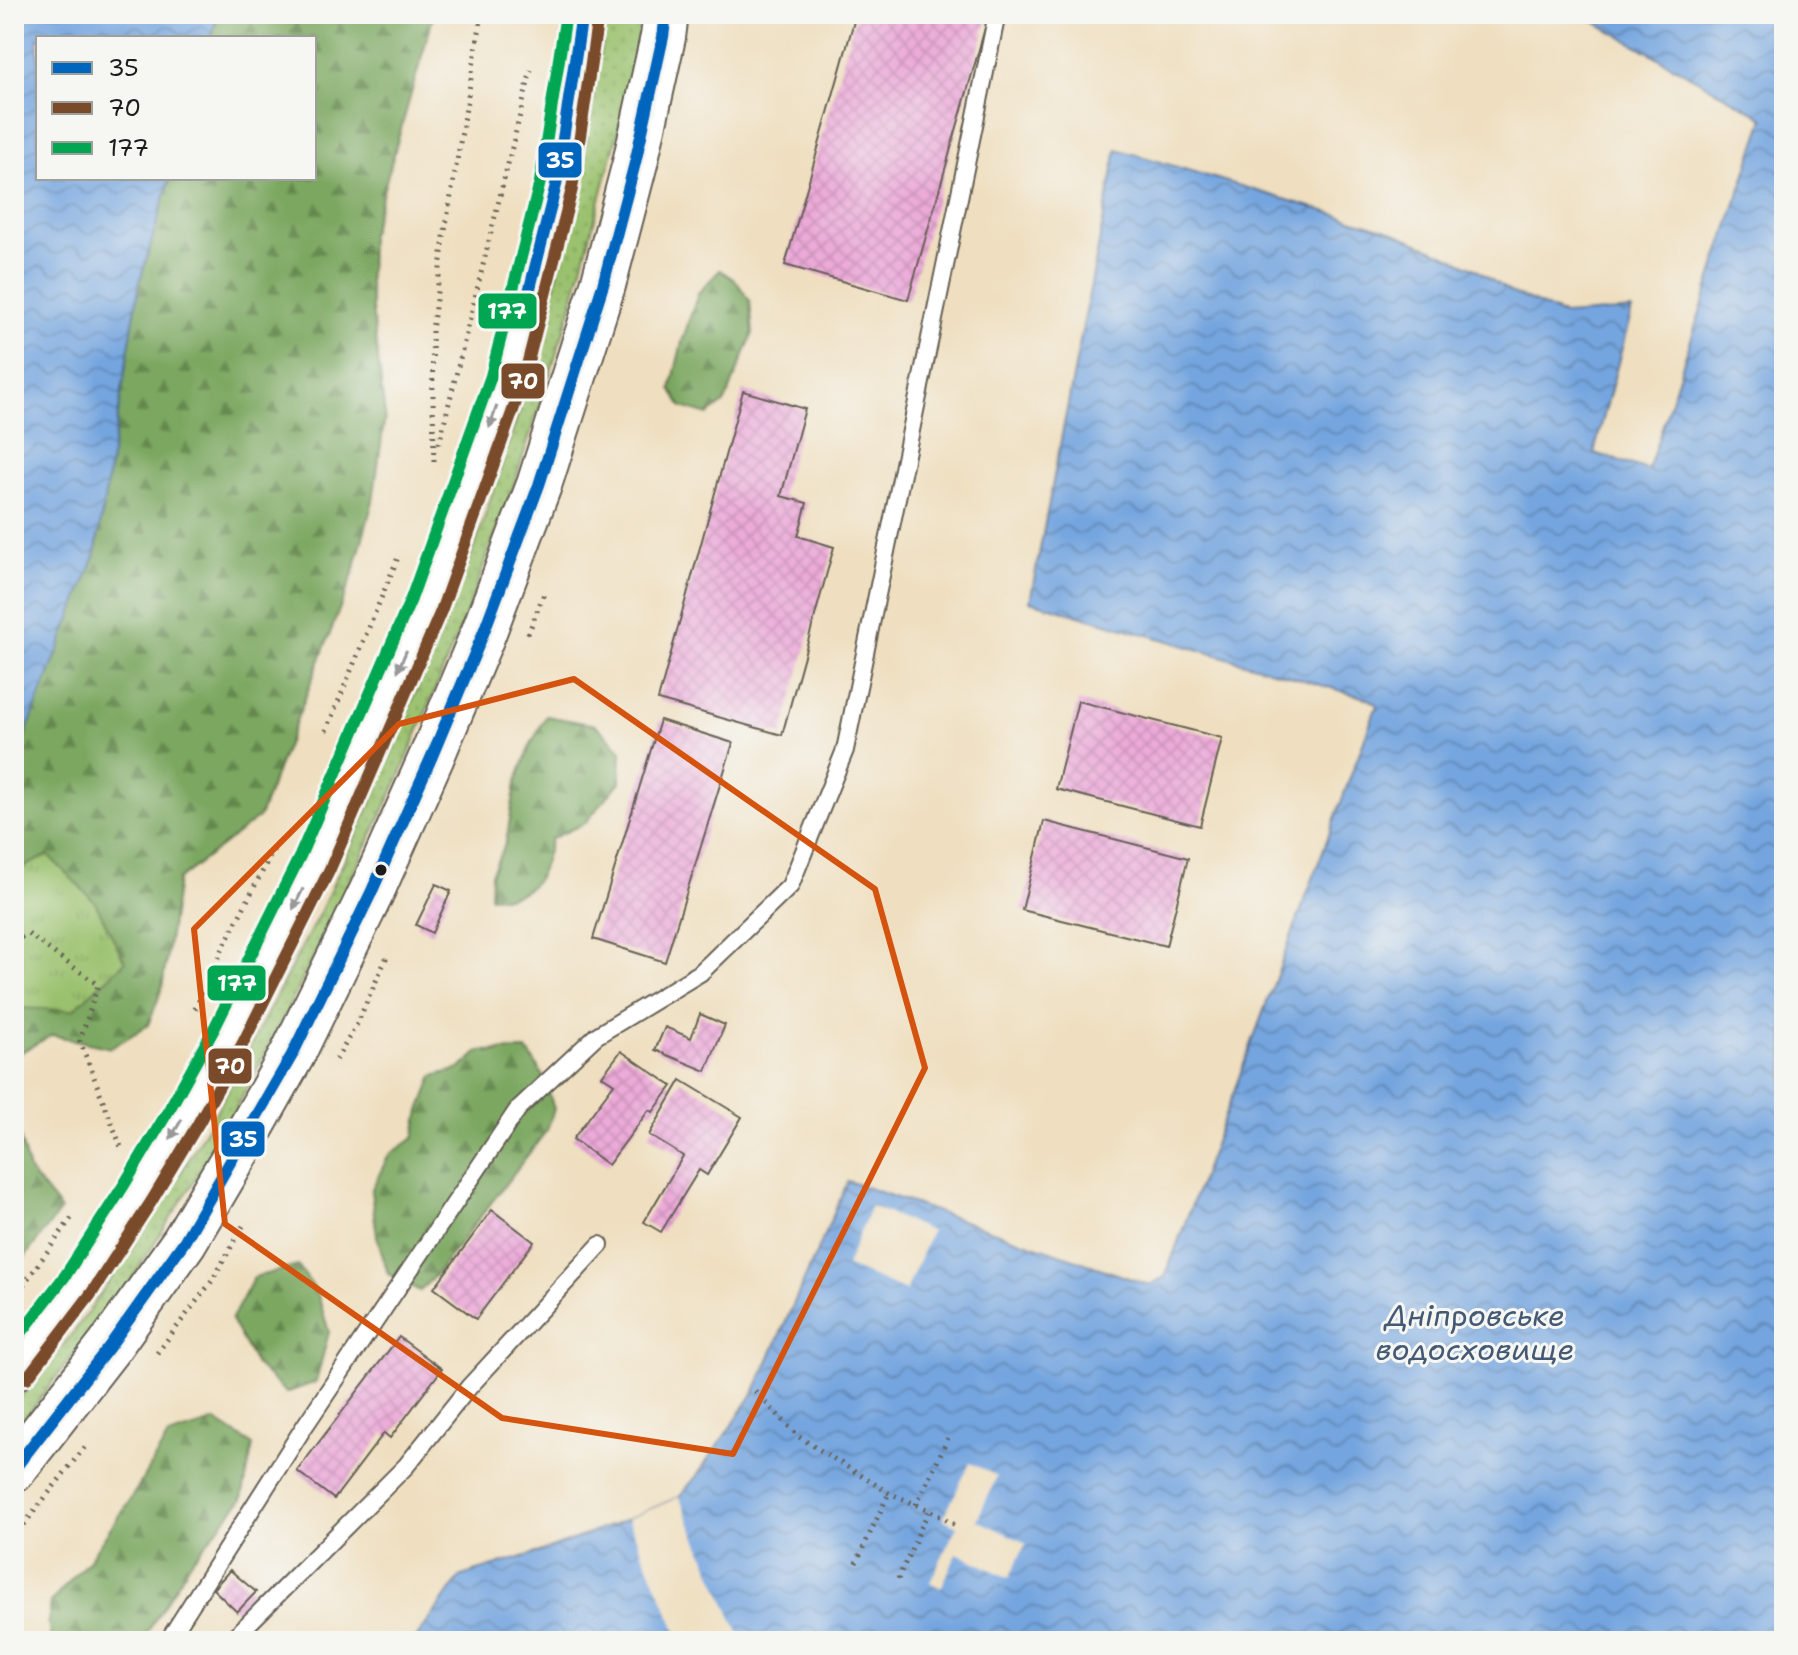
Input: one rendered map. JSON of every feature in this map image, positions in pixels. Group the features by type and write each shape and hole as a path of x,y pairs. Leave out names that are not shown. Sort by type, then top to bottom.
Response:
{"main road":[{"path":"14,1368 78,1285 138,1193 229,1035 315,863 426,605 510,366 556,185 582,14"},
{"path":"14,1469 109,1347 184,1242 292,1055 384,866 483,634 539,485 603,285 635,163 666,14"}],"lane":[{"path":"168,1641 304,1427 518,1109 596,1036 700,973 790,886 845,750 997,14"},
{"path":"231,1641 406,1466 469,1387 600,1245"}],"path":[{"path":"482,14 444,237 432,331 434,464 533,62"},
{"path":"321,742 402,547"},
{"path":"189,1020 285,829"},
{"path":"14,941 28,934 98,985 80,1041 122,1148 129,1135"},
{"path":"14,1298 78,1209"},
{"path":"755,1391 799,1437 889,1493 957,1526"},
{"path":"916,1505 948,1438"},
{"path":"856,1563 889,1493"},
{"path":"898,1579 929,1510"}],"highlighted area":[{"path":"574,679 875,889 925,1068 733,1454 502,1418 225,1224 194,929 399,724"}],"green space":[{"path":"218,14 434,14 370,237 369,284 385,416 373,501 353,574 259,817 178,880 162,989 148,1025 111,1048 52,1035 18,1054 14,1091 14,764 140,281 169,180 316,180 316,36 212,36"},
{"path":"606,14 643,14 625,106 570,312 515,481 466,614 400,776 298,989 245,1092 191,1186 129,1283 14,1432 14,1406 76,1329 164,1201 218,1108 320,912 370,805 476,543 535,363 577,198"},
{"path":"720,270 736,281 750,301 753,333 725,402 708,415 682,407 671,389 698,293"},
{"path":"546,716 596,725 621,750 620,782 585,823 551,839 539,875 528,888 509,897 490,897 491,874 506,842 516,783"},
{"path":"48,855 95,902 125,962 73,1010 14,1008 14,872"},
{"path":"527,1050 544,1077 554,1109 547,1130 420,1291 388,1274 377,1236 371,1191 389,1155 414,1138 433,1076 460,1069 480,1051"},
{"path":"14,1115 29,1171 61,1210 14,1271"},
{"path":"298,1266 317,1292 329,1332 316,1382 286,1393 256,1365 231,1320 254,1277"},
{"path":"216,1421 253,1445 242,1499 192,1560 142,1641 51,1641 48,1621 51,1602 88,1561 168,1436"}],"water":[{"path":"14,14 218,14 212,36 36,36 36,180 169,180 140,281 95,556 14,764"},
{"name":"Дніпровське водосховище","path":"1581,14 1784,14 1784,1641 414,1641 461,1576 546,1550 679,1497 755,1391 848,1181 1149,1285 1165,1277 1377,705 1369,699 1030,601 1117,149 1388,230 1474,268 1510,292 1564,315 1632,310 1594,453 1648,470 1764,118"}],"pier":[{"path":"871,1206 931,1231 906,1291 846,1266"},
{"path":"970,1463 997,1476 977,1520 1026,1543 1009,1578 957,1553 941,1588 930,1582 957,1526 943,1519"},
{"path":"679,1497 742,1641 681,1641 628,1519"}],"building":[{"path":"856,14 989,14 908,300 785,265"},
{"path":"743,391 805,409 781,496 807,503 798,536 834,547 782,735 658,700"},
{"path":"1078,701 1222,738 1200,826 1056,789"},
{"path":"660,720 733,743 665,962 593,939"},
{"path":"1044,821 1188,858 1166,946 1022,910"},
{"path":"436,884 451,891 432,933 416,925"},
{"path":"700,1014 725,1025 706,1071 655,1050 665,1027 691,1038"},
{"path":"621,1051 672,1086 653,1112 649,1110 608,1165 573,1139 614,1084 602,1076"},
{"path":"681,1080 742,1117 707,1175 699,1170 661,1232 644,1222 683,1156 649,1135"},
{"path":"492,1210 534,1242 476,1319 434,1288"},
{"path":"399,1337 442,1369 390,1438 384,1433 334,1499 297,1471"},
{"path":"230,1570 256,1592 237,1612 213,1589"}],"transit line":[{"name":"177","path":"14,1342 65,1276 124,1185 215,1027 300,856 411,599 491,376 540,182 566,14"},
{"name":"35","path":"526,304 556,185 582,14"},
{"name":"35","path":"14,1469 109,1347 184,1242 292,1055 371,893 483,634 539,485 603,285 635,163 666,14"},
{"name":"70","path":"27,1378 91,1294 151,1202 243,1043 330,869 441,611 522,385 572,189 598,16"}]}
